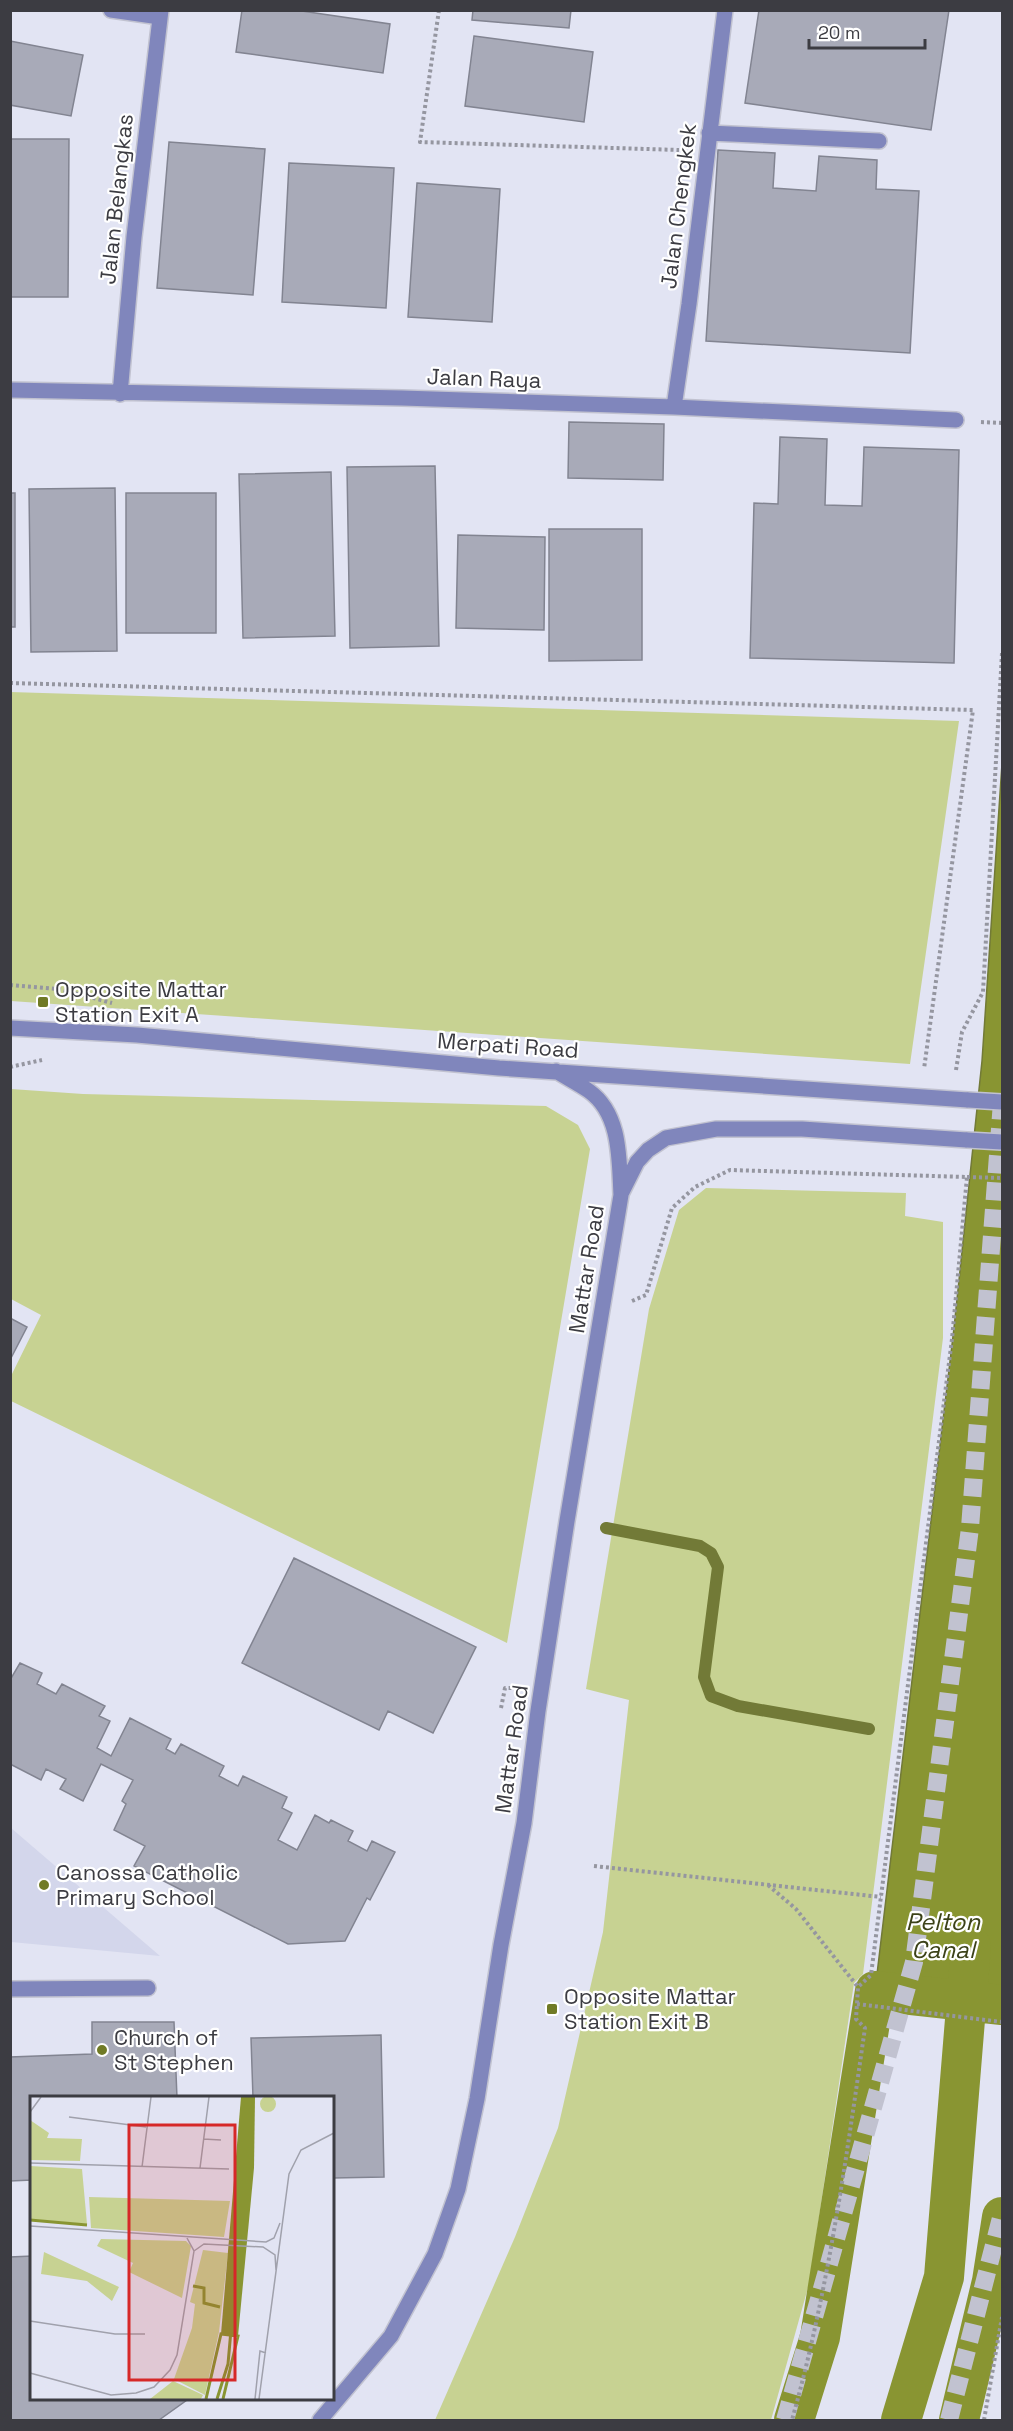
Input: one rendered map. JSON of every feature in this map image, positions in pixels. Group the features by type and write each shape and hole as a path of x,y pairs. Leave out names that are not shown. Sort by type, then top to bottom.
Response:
{"street":[{"path":"111,10 161,14"},
{"name":"Jalan Chengkek","path":"674,407 725,10"},
{"name":"Jalan Belangkas","path":"120,394 134,237 161,14"},
{"path":"709,133 879,141"},
{"name":"Jalan Raya","path":"10,390 402,398 674,407 956,420"},
{"name":"Merpati Road","path":"10,1028 137,1035 499,1068 1002,1102"},
{"name":"Mattar Road","path":"320,2421 391,2336 435,2254 458,2189 477,2099 501,1945 524,1822 538,1711 567,1521 621,1195 619,1152 614,1127 606,1109 591,1092 556,1071"},
{"path":"621,1195 637,1162 648,1150 666,1138 716,1129 802,1129 1002,1143"},
{"path":"10,1989 148,1988"}],"path":[{"path":"439,10 420,142 707,151"},
{"path":"956,1070 962,1032 983,992 1002,653"},
{"path":"10,683 973,710 924,1070"},
{"path":"10,1067 43,1059"},
{"path":"632,1302 646,1295 672,1208 696,1187 730,1170 1002,1178"},
{"path":"858,1987 871,1975 952,1339 967,1177"},
{"path":"501,1708 505,1688 513,1689 514,1677"},
{"path":"594,1866 881,1897"},
{"path":"768,1885 796,1909 858,1987 856,2019 865,2028 841,2197 810,2356 792,2421"},
{"path":"857,2004 1002,2022"},
{"path":"984,2421 1002,2317"}],"shaded area":[{"path":"10,692 959,721 910,1064 11,1001"},
{"path":"11,1089 83,1094 546,1106 578,1125 590,1149 507,1643 11,1401 11,1376 41,1315 11,1299"},
{"path":"706,1188 906,1193 905,1216 943,1222 943,1338 863,1974 854,1983 809,2284 771,2420 435,2420 515,2237 558,2128 603,1932 629,1700 586,1689 649,1309 679,1210"},
{"name":"Canossa Catholic Primary School","path":"11,1828 160,1956 11,1942"}],"water":[{"name":"Pelton Canal","path":"1002,764 1002,2005 875,1991 954,1328 982,1061"}],"building":[{"path":"242,10 295,10 390,24 383,73 236,52"},
{"path":"473,10 571,10 569,28 472,20"},
{"path":"759,10 949,10 931,130 745,103"},
{"path":"474,36 593,52 584,122 465,106"},
{"path":"10,41 83,55 71,116 10,105"},
{"path":"10,139 69,139 68,297 10,297"},
{"path":"169,142 265,149 253,295 157,288"},
{"path":"718,150 775,153 773,188 816,191 819,156 877,160 876,189 919,191 910,353 706,341"},
{"path":"289,163 394,168 386,308 282,302"},
{"path":"417,183 500,189 492,322 408,317"},
{"path":"569,422 664,424 663,480 568,478"},
{"path":"780,437 827,439 825,505 862,506 864,447 959,450 954,663 750,658 754,503 778,504"},
{"path":"435,466 439,646 350,648 347,467"},
{"path":"331,472 335,636 243,638 239,474"},
{"path":"115,488 117,651 31,652 29,489"},
{"path":"10,493 15,493 15,627 10,627"},
{"path":"126,493 216,493 216,633 126,633"},
{"path":"549,529 642,529 642,660 549,661"},
{"path":"458,535 545,537 544,630 456,628"},
{"path":"10,1318 27,1327 10,1360"},
{"path":"294,1558 476,1647 433,1733 388,1711 379,1730 242,1663"},
{"path":"20,1663 42,1673 37,1684 56,1694 62,1684 105,1706 99,1716 110,1721 97,1748 111,1756 130,1718 171,1739 166,1749 175,1754 181,1744 224,1766 219,1776 238,1786 243,1776 287,1797 282,1808 292,1813 278,1840 297,1850 315,1815 329,1823 331,1820 353,1831 348,1841 367,1851 372,1841 395,1852 370,1900 367,1898 345,1941 288,1944 134,1866 145,1846 114,1830 126,1804 122,1801 133,1780 101,1764 83,1801 60,1789 66,1779 46,1769 41,1780 10,1764 10,1680"},
{"path":"92,2022 174,2022 177,2096 30,2096 30,2180 10,2181 10,2057 92,2054"},
{"path":"381,2035 384,2177 334,2178 334,2096 253,2096 251,2038"},
{"path":"30,2256 30,2401 186,2401 159,2420 10,2420 10,2257"}],"waterway":[{"path":"606,1528 700,1546 711,1553 718,1567 704,1677 711,1696 738,1706 869,1729"},
{"name":"Pelton Canal","path":"901,2420 944,2277 971,1946"},
{"name":"Pelton Canal","path":"794,2420 820,2337 875,1991 1002,2005"},
{"name":"Pelton Canal","path":"959,2420 992,2281 1002,2217"}],"tunnel":[{"path":"785,2420 914,1962 970,1528 1002,1102"},
{"path":"949,2420 1002,2214"}],"place":[{"name":"Opposite Mattar Station Exit A","path":"43,1002"},
{"name":"Canossa Catholic Primary School","path":"44,1885"},
{"name":"Opposite Mattar Station Exit B","path":"552,2009"},
{"name":"Church of St Stephen","path":"102,2050"}]}
